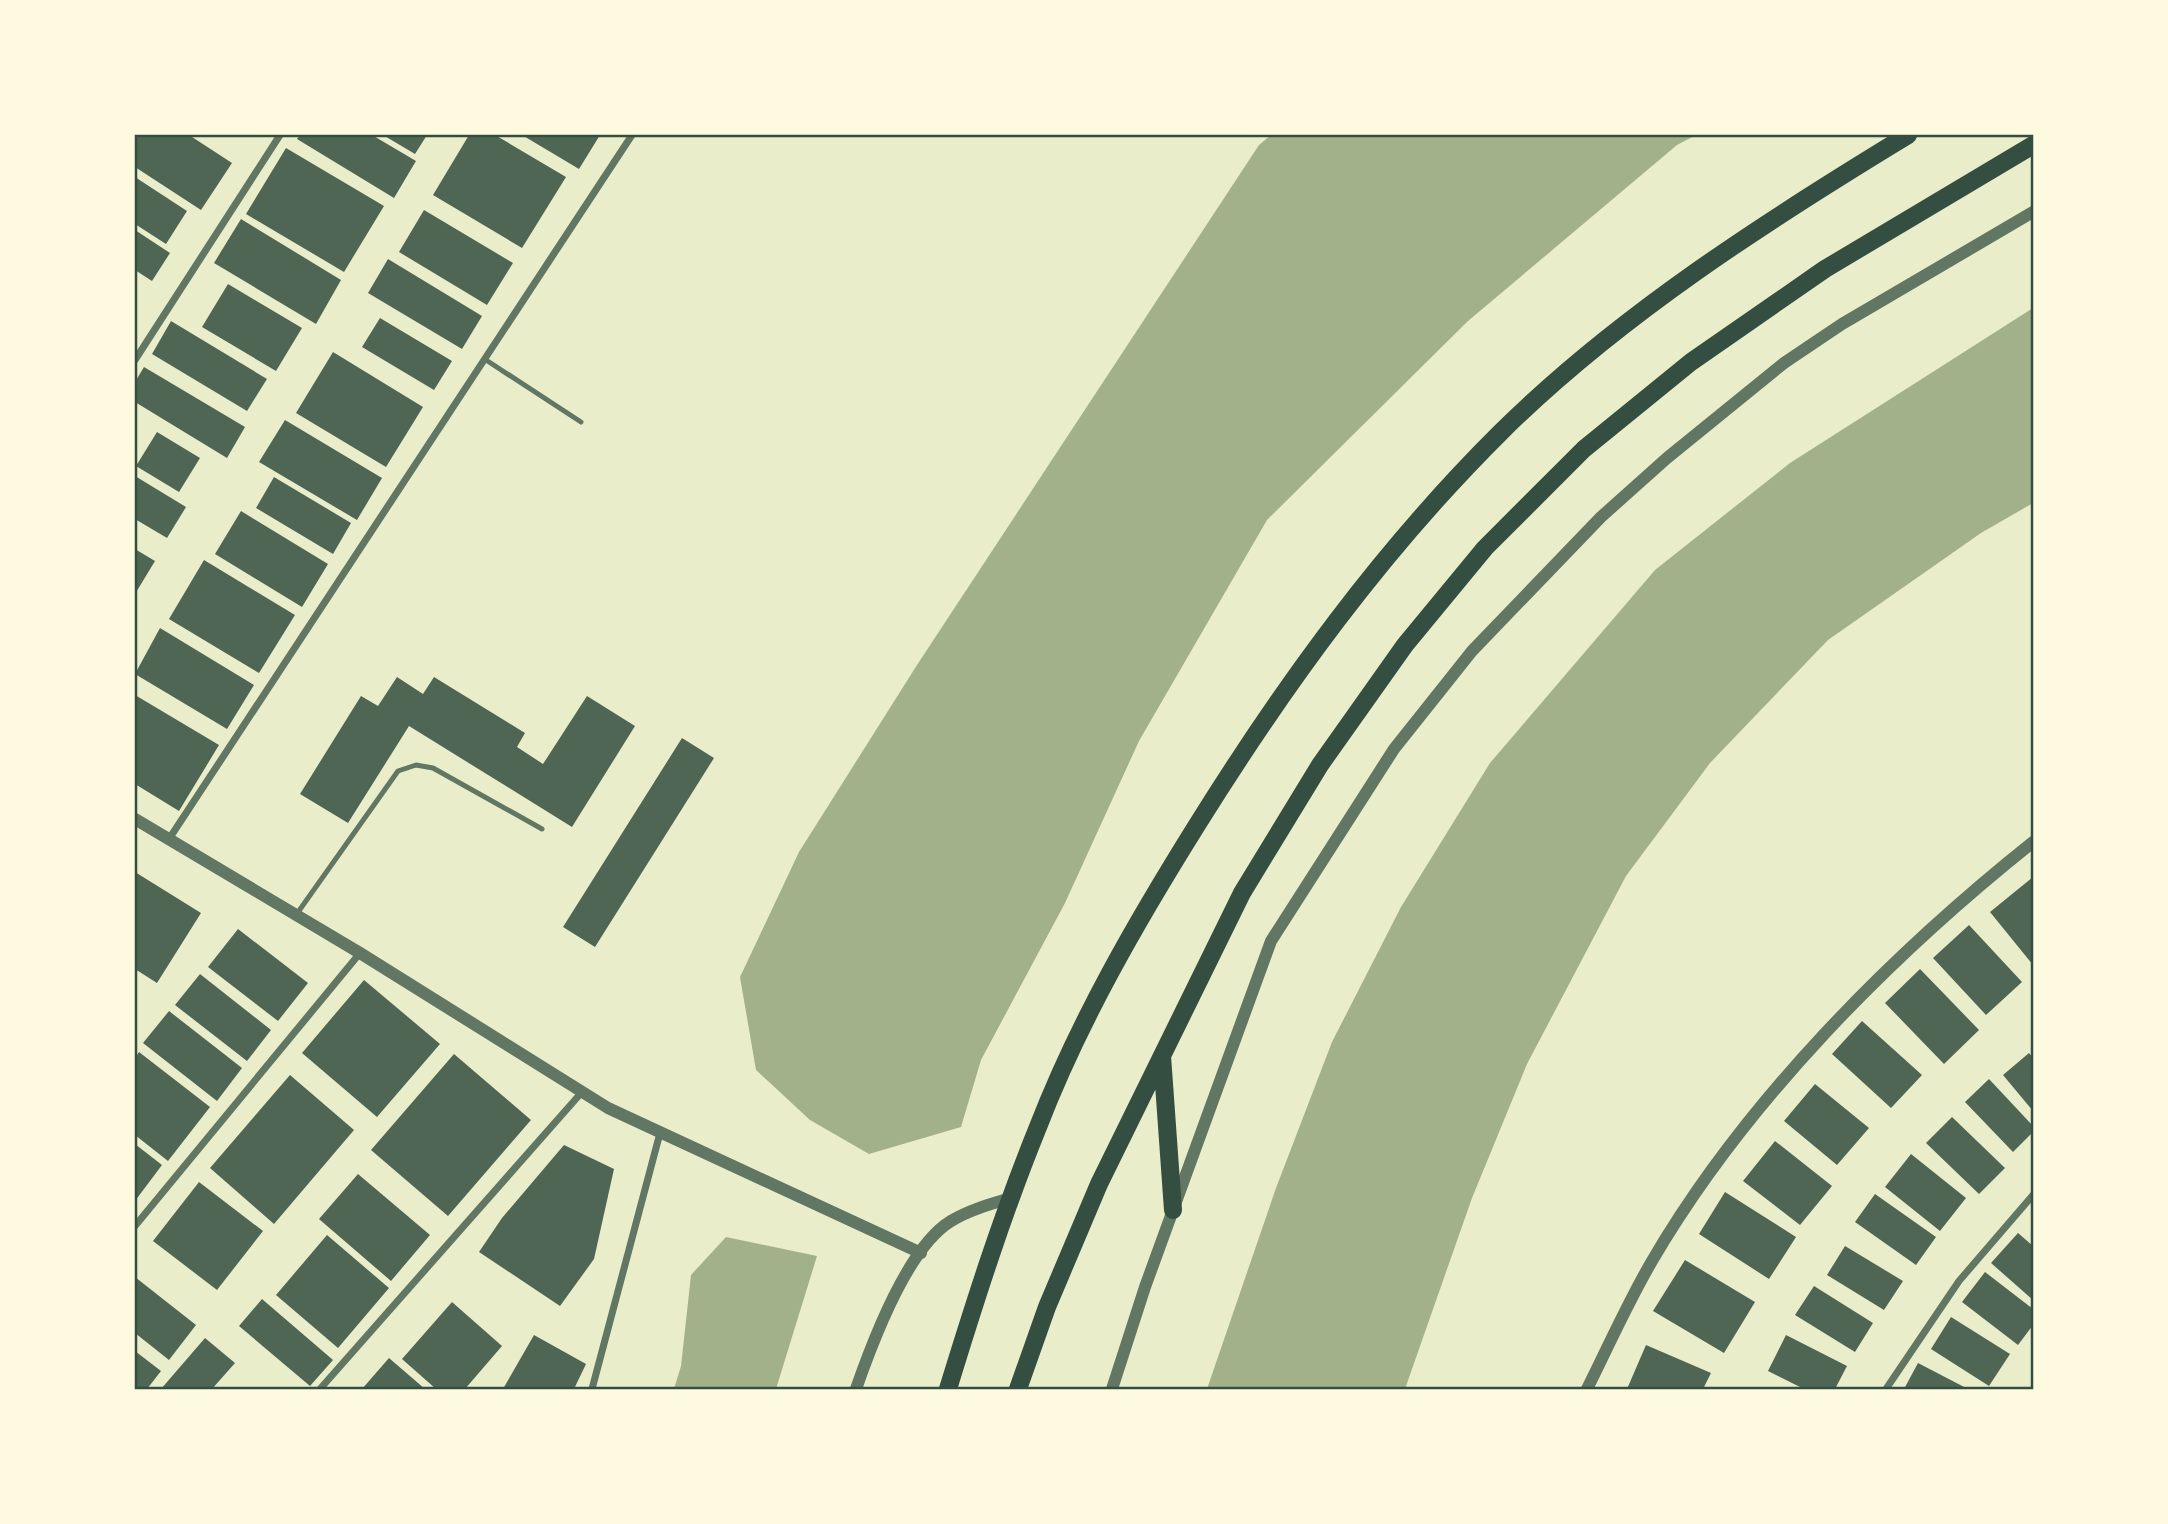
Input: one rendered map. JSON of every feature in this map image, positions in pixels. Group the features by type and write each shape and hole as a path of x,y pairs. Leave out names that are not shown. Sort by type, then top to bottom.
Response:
{"main road":[{"path":"948,1389 982,1275 1039,1124 1096,1000 1166,874 1261,723 1354,595 1503,430 1577,366 1653,305 1817,190 1908,135"},
{"path":"1018,1389 1047,1307 1099,1184 1242,893 1320,765 1405,645 1485,548 1584,449 1691,362 1825,269 2033,145"},
{"path":"1162,1056 1173,1210"}],"street":[{"path":"135,360 280,135"},
{"path":"169,839 632,135"},
{"path":"1112,1389 1173,1210 1271,941 1394,749 1472,650 1601,517 1667,458 1784,363 1843,324 2033,212"},
{"path":"135,821 360,953 582,1091 660,1133 921,1253"},
{"path":"1587,1389 1652,1261 1755,1113 1866,989 1935,925 2033,842"},
{"path":"135,1226 360,953"},
{"path":"320,1389 582,1091"},
{"path":"592,1389 660,1133"},
{"path":"1886,1389 1959,1282 2033,1195"},
{"path":"856,1389 878,1326 921,1253 948,1222 1012,1198"}],"lane":[{"path":"486,359 581,422"},
{"path":"296,915 398,771 416,765 433,768 542,829"}],"shaded area":[{"path":"1271,135 1696,135 1677,145 1468,321 1267,520 1139,741 1065,903 981,1060 961,1127 869,1154 810,1120 756,1070 740,977 799,852 917,665 1259,145"},
{"path":"2033,308 2033,503 1981,533 1828,640 1710,763 1626,876 1527,1064 1472,1198 1405,1389 1207,1389 1276,1188 1332,1042 1401,907 1490,763 1655,570 1790,463"},
{"path":"726,1237 817,1256 776,1389 674,1389 681,1366 691,1275"}],"building":[{"path":"135,135 189,135 232,163 201,210 135,167"},
{"path":"300,135 372,135 416,161 394,198 297,139"},
{"path":"383,135 427,135 415,154"},
{"path":"469,135 495,135 566,177 522,248 433,195"},
{"path":"522,135 600,135 579,169"},
{"path":"286,148 384,206 344,272 246,214"},
{"path":"135,177 187,211 166,244 135,224"},
{"path":"424,210 513,263 487,305 399,252"},
{"path":"241,219 341,280 316,324 214,263"},
{"path":"135,230 170,253 152,281 135,270"},
{"path":"388,259 482,316 462,349 368,293"},
{"path":"228,284 302,328 276,371 202,327"},
{"path":"380,318 452,361 434,390 362,347"},
{"path":"171,321 267,379 247,411 152,354"},
{"path":"333,352 423,407 386,467 296,413"},
{"path":"144,367 245,427 227,458 135,402 135,382"},
{"path":"285,420 382,478 357,520 259,462"},
{"path":"157,432 200,458 179,492 136,466"},
{"path":"135,476 186,507 167,538 135,519"},
{"path":"274,477 351,523 333,554 256,508"},
{"path":"241,511 328,564 302,607 215,554"},
{"path":"135,549 155,561 135,594"},
{"path":"204,560 295,615 259,673 169,619"},
{"path":"160,628 254,685 227,729 135,674"},
{"path":"397,677 423,694 434,677 525,733 517,747 543,764 587,696 635,726 572,827 409,726 348,823 300,794 361,696 378,706"},
{"path":"135,695 219,745 179,811 135,784"},
{"path":"682,738 714,758 595,947 563,927"},
{"path":"135,872 201,913 157,983 135,969"},
{"path":"2033,877 2033,965 1990,912"},
{"path":"1969,925 2022,982 1986,1015 1933,958"},
{"path":"238,929 308,983 278,1021 208,967"},
{"path":"1920,969 1979,1030 1944,1064 1885,1003"},
{"path":"200,974 271,1030 247,1061 175,1005"},
{"path":"364,980 440,1044 377,1117 302,1053"},
{"path":"169,1011 242,1068 217,1101 143,1043"},
{"path":"1862,1021 1922,1075 1891,1108 1832,1054"},
{"path":"139,1052 210,1107 168,1161 135,1135 135,1058"},
{"path":"2029,1053 2033,1058 2033,1111 2003,1075"},
{"path":"454,1054 531,1120 448,1216 371,1150"},
{"path":"290,1075 354,1130 274,1224 210,1168"},
{"path":"1989,1079 2033,1126 2033,1132 2013,1152 1965,1102"},
{"path":"1815,1084 1869,1128 1837,1165 1784,1121"},
{"path":"1952,1117 2005,1168 1979,1194 1926,1143"},
{"path":"1775,1141 1832,1186 1800,1225 1743,1181"},
{"path":"135,1144 162,1165 135,1201"},
{"path":"564,1145 614,1169 594,1259 560,1306 479,1252 502,1218"},
{"path":"1911,1154 1966,1198 1940,1231 1885,1187"},
{"path":"358,1174 430,1235 391,1281 319,1219"},
{"path":"199,1182 263,1231 217,1290 153,1241"},
{"path":"1725,1192 1796,1237 1769,1279 1699,1234"},
{"path":"1875,1194 1936,1237 1916,1265 1855,1222"},
{"path":"2018,1233 2033,1246 2033,1300 1991,1263"},
{"path":"327,1235 389,1288 338,1348 276,1295"},
{"path":"1845,1246 1903,1281 1884,1310 1827,1275"},
{"path":"1685,1260 1755,1302 1724,1353 1653,1311"},
{"path":"1985,1272 2033,1309 2033,1325 2018,1345 1962,1302"},
{"path":"135,1277 196,1325 169,1360 135,1333"},
{"path":"1814,1286 1873,1323 1855,1352 1795,1315"},
{"path":"262,1299 333,1360 310,1386 239,1326"},
{"path":"452,1302 502,1346 465,1389 436,1389 402,1359"},
{"path":"1951,1317 2010,1354 1989,1386 1931,1349"},
{"path":"534,1335 586,1364 574,1389 503,1389"},
{"path":"1786,1335 1847,1366 1835,1389 1804,1389 1768,1371"},
{"path":"205,1338 235,1363 212,1389 161,1389"},
{"path":"1646,1345 1711,1373 1703,1389 1627,1389"},
{"path":"135,1351 161,1371 147,1389 135,1389"},
{"path":"389,1358 425,1389 362,1389"},
{"path":"1918,1363 1968,1389 1904,1389"}]}
